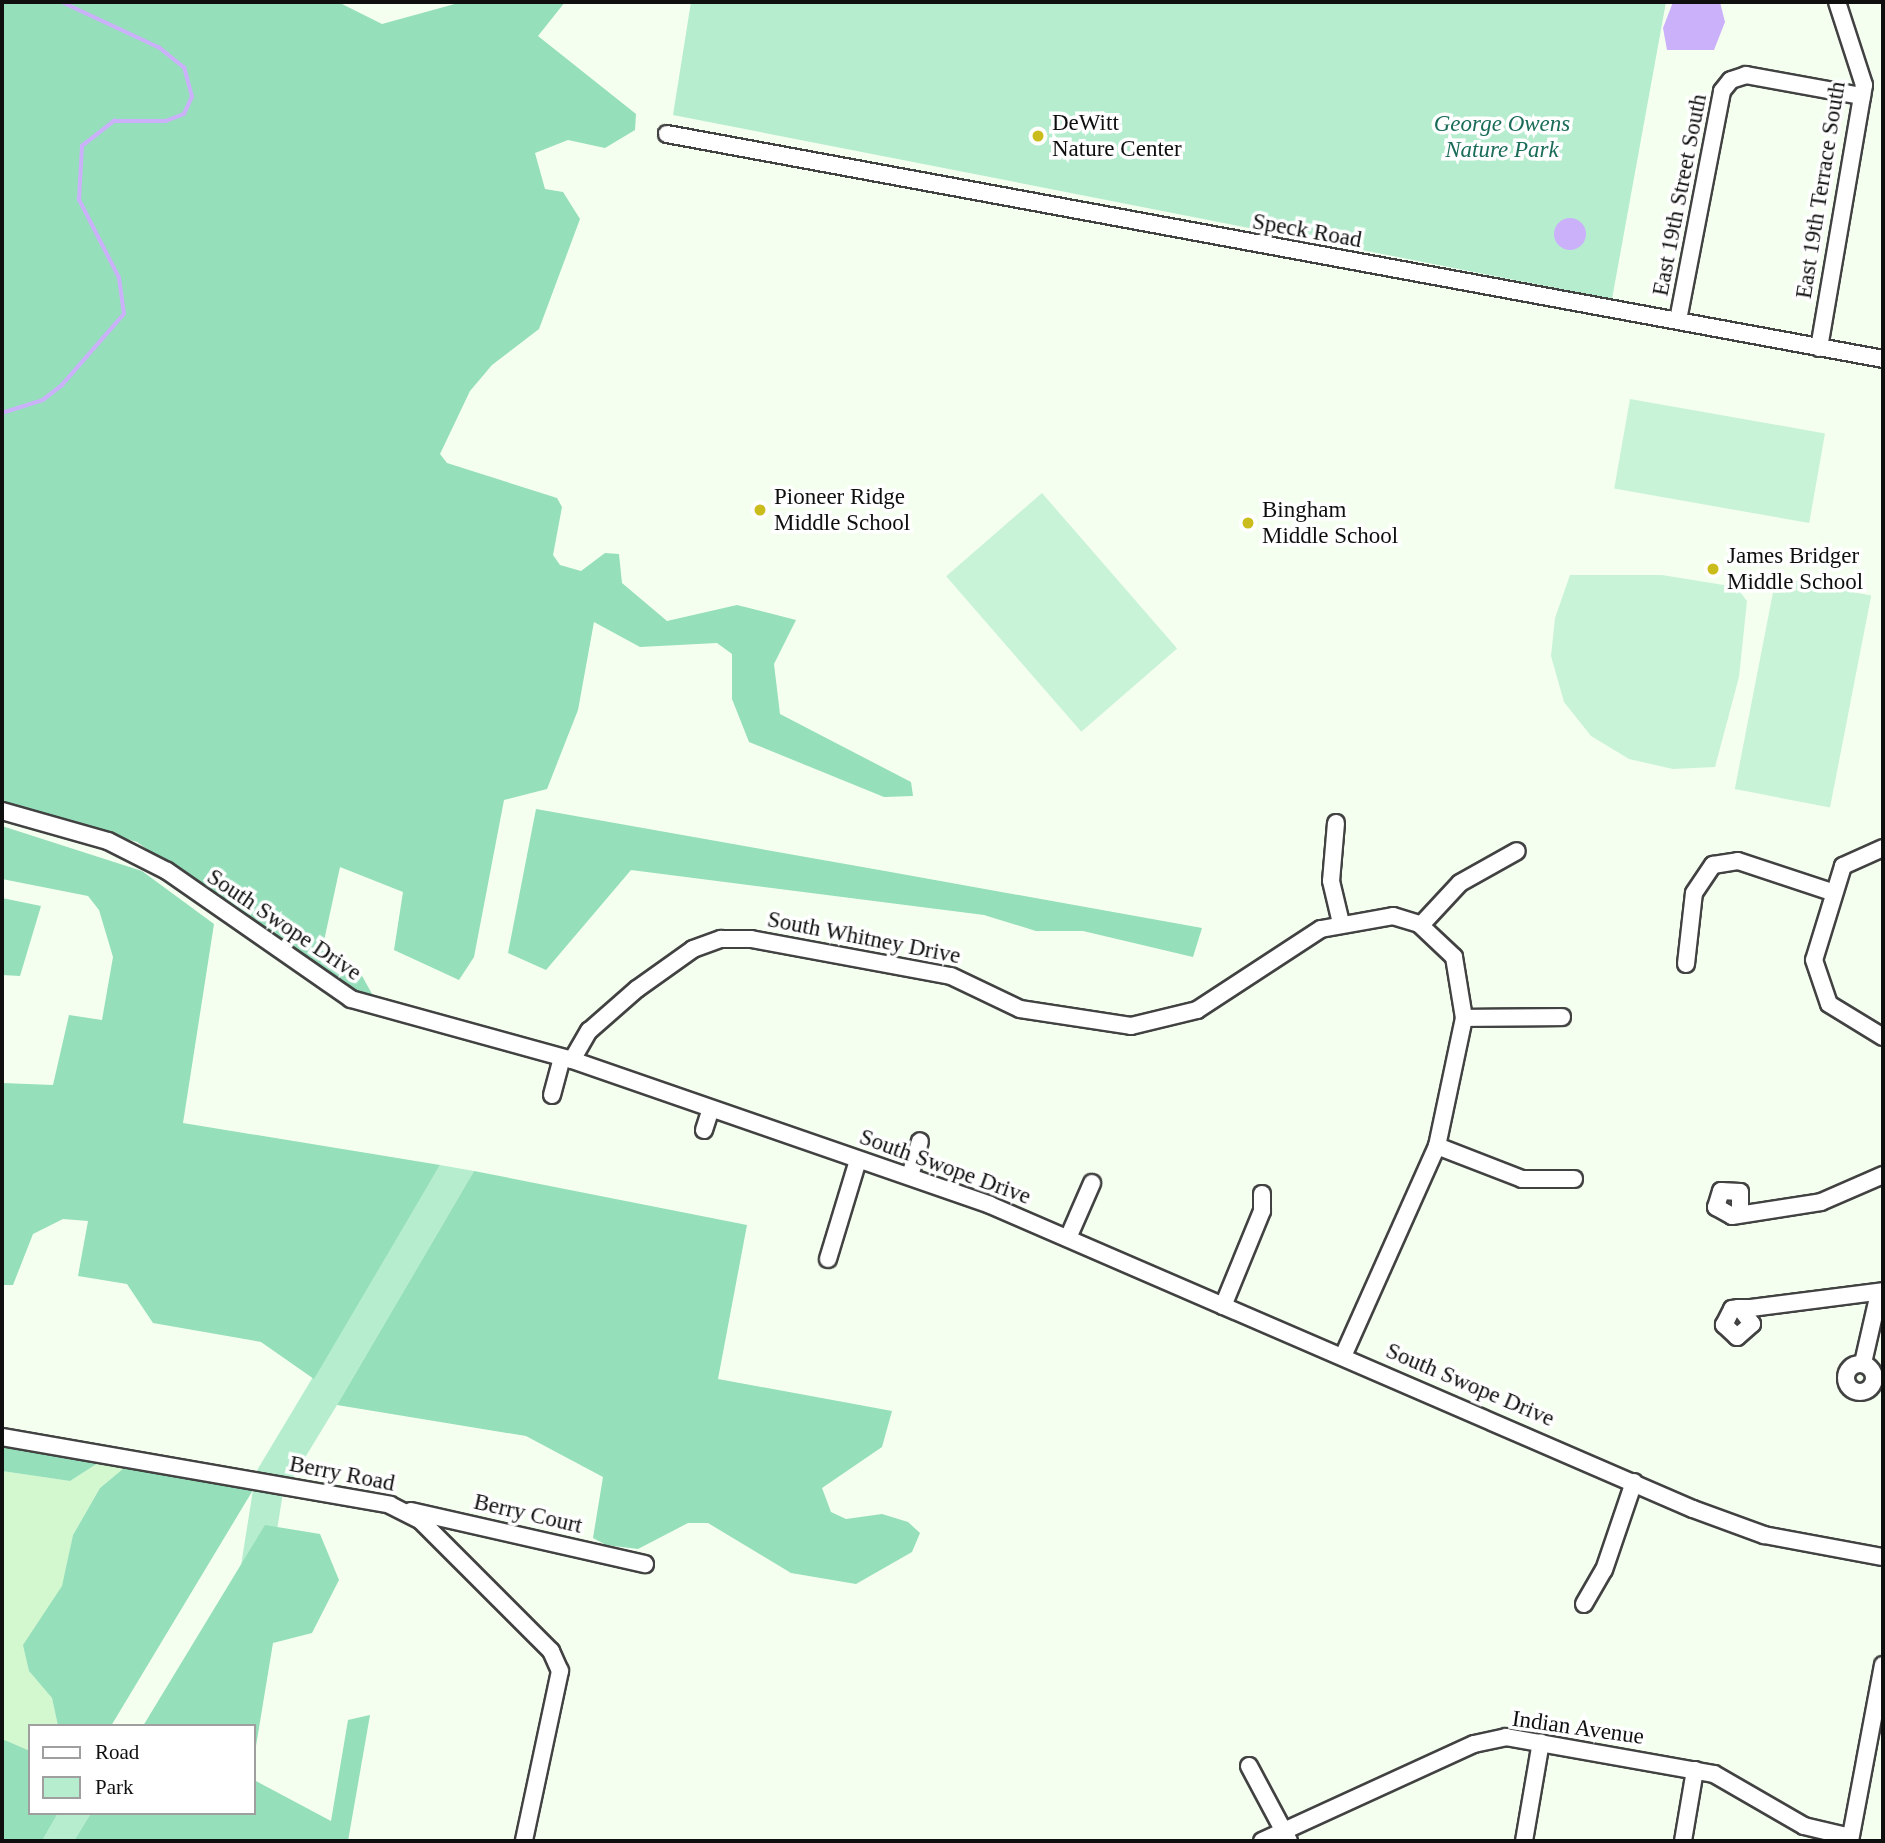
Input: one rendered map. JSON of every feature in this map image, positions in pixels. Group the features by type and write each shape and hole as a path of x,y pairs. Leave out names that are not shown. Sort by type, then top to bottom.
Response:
{"street":[{"name":"East 19th Terrace South","path":"1819,348 1862,96 1861,70 1837,2"},
{"name":"East 19th Street South","path":"1678,320 1723,91 1731,80 1746,75 1862,96"},
{"name":"Speck Road","path":"667,134 724,147 1883,359"},
{"name":"South Swope Drive","path":"2,811 108,841 167,871 351,999 567,1059 910,1176 1068,1238 1223,1306 1344,1354 1634,1482 1763,1535 1883,1557"},
{"path":"1336,823 1331,881 1341,923"},
{"path":"1883,848 1852,858 1832,892 1814,960 1821,993 1847,1020 1883,1037"},
{"path":"1344,1354 1437,1146 1464,1018 1454,957 1421,925 1460,883 1517,851"},
{"path":"1686,964 1694,892 1713,865 1738,861 1832,892"},
{"name":"South Whitney Drive","path":"552,1095 567,1059 589,1031 637,989 694,949 721,939 751,939 951,976 1020,1009 1131,1027 1197,1010 1297,942 1341,923 1393,916 1421,925"},
{"path":"1464,1018 1562,1017"},
{"path":"704,1130 711,1109"},
{"path":"910,1176 920,1141"},
{"path":"1437,1146 1522,1179 1574,1179"},
{"path":"828,1259 858,1160"},
{"path":"1740,1213 1821,1202 1883,1175"},
{"path":"1068,1238 1092,1183"},
{"path":"1223,1306 1262,1212 1262,1194"},
{"path":"1740,1308 1881,1292 1863,1363"},
{"name":"Berry Road","path":"2,1437 402,1508 551,1651 560,1671 524,1841"},
{"path":"1584,1604 1604,1570 1634,1482"},
{"name":"Berry Court","path":"402,1508 645,1564"},
{"path":"1850,1839 1883,1665"},
{"name":"Indian Avenue","path":"1262,1841 1286,1836 1474,1744 1506,1737 1695,1770 1734,1782 1804,1826 1850,1839"},
{"path":"1524,1841 1541,1742"},
{"path":"1249,1766 1286,1836"},
{"path":"1684,1841 1695,1770"}],"green space":[{"path":"2,2 338,2 382,24 462,2 565,2 538,36 636,114 635,130 605,148 568,140 535,153 545,189 563,192 580,219 539,329 492,365 470,391 440,454 447,463 557,498 562,507 553,555 560,565 581,571 605,553 619,554 622,583 667,621 737,605 796,620 774,664 780,714 911,782 913,796 884,797 749,742 732,699 732,654 717,643 640,647 594,622 578,710 547,789 504,800 474,957 459,980 394,950 403,892 340,867 322,950 361,974 377,1003 313,968 137,842 2,803"},
{"name":"George Owens Nature Park","path":"691,2 1666,2 1612,299 673,115"},
{"path":"1630,399 1825,433 1809,523 1614,489"},
{"path":"1042,493 1177,648 1081,732 946,576"},
{"path":"1570,575 1662,575 1736,587 1747,601 1739,677 1715,767 1673,769 1629,759 1591,736 1564,702 1551,656 1555,618"},
{"path":"1776,577 1871,596 1830,808 1735,789"},
{"path":"536,809 1202,928 1193,957 1083,931 1036,931 984,915 631,870 546,970 508,953"},
{"path":"2,826 142,871 214,924 183,1123 440,1165 314,1379 261,1342 153,1323 127,1284 78,1276 88,1221 63,1219 33,1234 13,1285 2,1285 2,1083 53,1085 69,1015 102,1020 113,957 99,910 88,896 2,879"},
{"path":"2,898 41,906 20,976 2,975"},
{"path":"440,1165 474,1171 337,1405 292,1479 256,1472"},
{"path":"474,1171 747,1225 718,1379 892,1411 882,1447 822,1488 831,1512 846,1519 882,1514 908,1522 920,1533 912,1552 856,1584 791,1573 708,1523 688,1523 638,1549 606,1545 593,1538 603,1477 526,1436 337,1405"},
{"path":"2,1446 98,1463 70,1481 2,1471"},
{"path":"98,1463 124,1468 100,1488 73,1535 63,1586 24,1645 29,1671 52,1698 58,1724 28,1724 28,1751 22,1752 2,1739 2,1471 70,1481"},
{"path":"124,1468 253,1490 112,1724 58,1724 52,1698 29,1671 23,1645 62,1586 73,1535 100,1488"},
{"path":"253,1490 283,1495 246,1724 216,1724"},
{"path":"265,1525 320,1534 339,1580 312,1633 273,1643 256,1746 256,1724 144,1724"},
{"path":"370,1715 348,1841 74,1841 90,1815 256,1815 256,1781 331,1821 348,1720"},
{"path":"2,1739 28,1750 28,1815 57,1815 42,1841 2,1841"},
{"path":"57,1815 90,1815 74,1841 42,1841"}],"shaded area":[{"path":"1673,2 1720,2 1725,22 1714,50 1667,50 1663,28"},
{"path":"1570,218 1581,223 1586,234 1581,245 1570,250 1559,245 1554,234 1559,223"}],"waterway":[{"path":"2,413 43,400 62,385 124,314 119,278 79,200 82,146 114,121 166,121 184,114 192,97 184,68 159,48 61,2"}],"place":[{"name":"DeWitt Nature Center","path":"1038,136"},
{"name":"Pioneer Ridge Middle School","path":"760,510"},
{"name":"Bingham Middle School","path":"1248,523"},
{"name":"James Bridger Middle School","path":"1713,569"}]}
